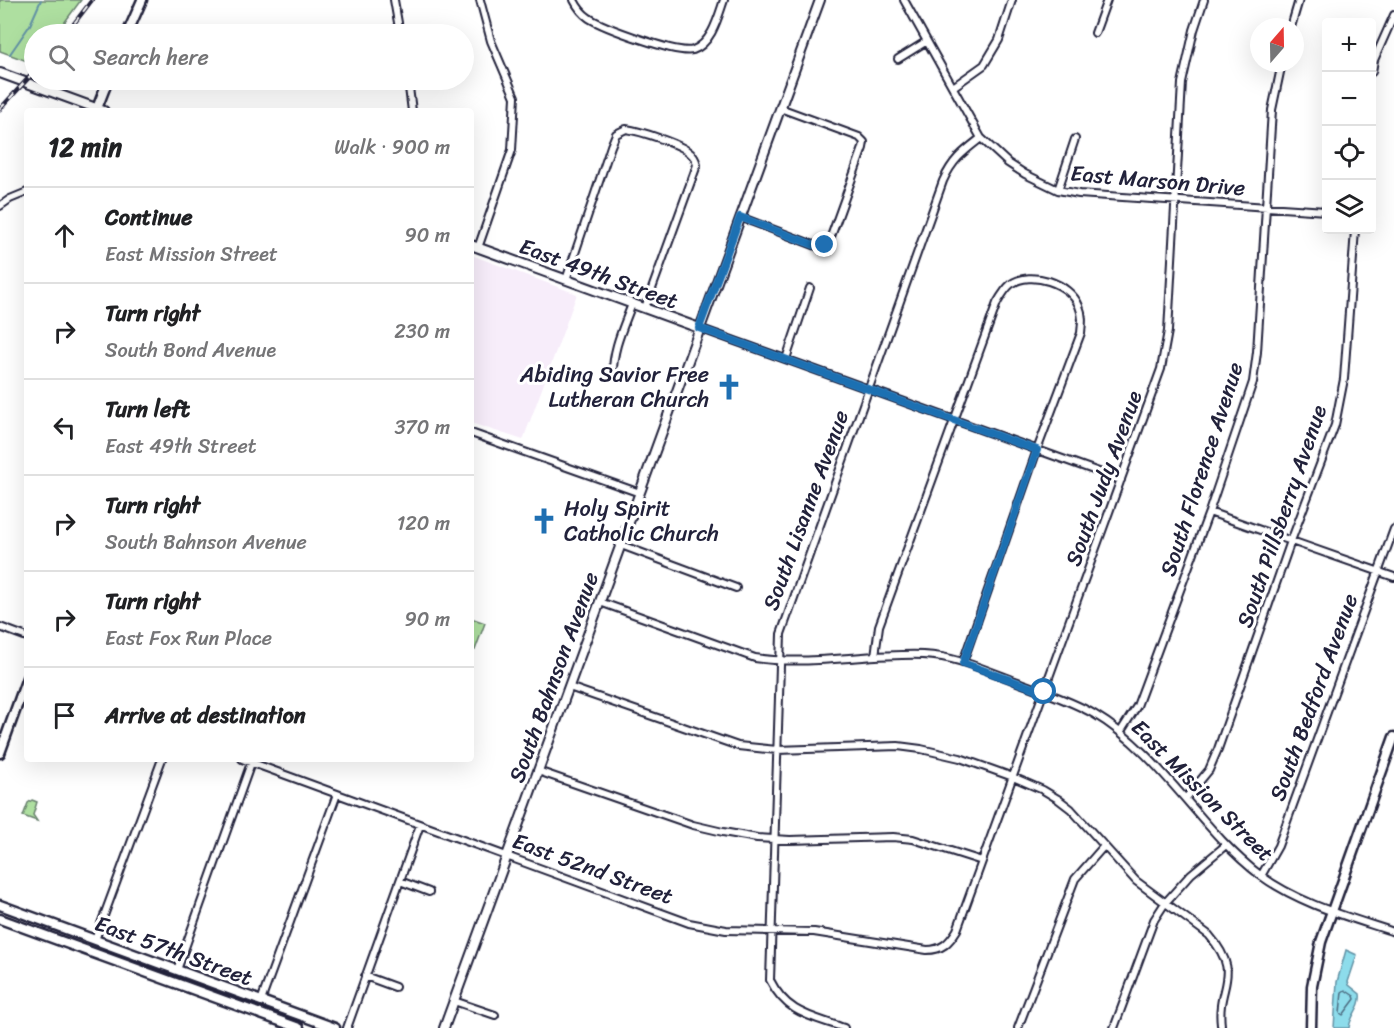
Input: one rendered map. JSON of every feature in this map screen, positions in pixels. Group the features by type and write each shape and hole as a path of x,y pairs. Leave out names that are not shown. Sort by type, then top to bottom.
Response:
{"main road":[{"path":"131,24 142,0"},
{"path":"100,108 105,90"},
{"path":"0,753 24,686"},
{"path":"1311,1028 1311,995 1321,942 1394,737"},
{"name":"East 57th Street","path":"0,905 335,1028"},
{"name":"East 57th Street","path":"0,919 299,1028"}],"street":[{"path":"394,0 398,24"},
{"path":"474,246 507,167 514,134 514,97 490,41 480,0"},
{"path":"574,0 586,17 602,25 677,51 694,50 705,41 713,31 724,0"},
{"name":"South Bahnson Avenue","path":"444,1028 820,0"},
{"name":"East Marson Drive","path":"905,0 981,138 1008,163 1025,174 1058,190 1089,195 1322,210"},
{"path":"952,87 984,65 999,40 1012,0"},
{"path":"1095,33 1107,0"},
{"name":"South Judy Avenue","path":"944,947 957,930 1161,369 1167,347 1182,83 1194,30 1204,0"},
{"path":"1294,18 1299,0"},
{"path":"1376,56 1394,15"},
{"path":"898,59 927,41"},
{"name":"South Florence Avenue","path":"1121,731 1137,706 1209,512 1253,382 1257,352 1272,110 1279,72"},
{"path":"0,73 24,82"},
{"path":"45,90 94,108"},
{"path":"409,90 412,108"},
{"path":"740,217 819,247 830,242 864,142 859,137 780,108"},
{"path":"566,280 616,134 626,129 685,148 695,159 697,165 645,308"},
{"name":"South Lisanne Avenue","path":"844,1028 799,1012 785,1003 776,993 770,980 781,634 867,389 950,166 958,156 981,138"},
{"path":"1058,190 1075,139"},
{"path":"0,206 24,193"},
{"name":"South Pillsberry Avenue","path":"1186,798 1209,770 1218,749 1291,541 1332,433 1341,399 1355,234"},
{"name":"East 49th Street","path":"474,246 1121,480"},
{"path":"875,656 879,626 992,315 1004,291 1011,284 1034,277 1051,282 1074,296 1079,304 1083,322 1081,333 1037,450 963,663"},
{"path":"786,359 810,288"},
{"path":"613,376 616,346 632,304"},
{"path":"474,434 640,493"},
{"path":"1209,512 1394,577"},
{"name":"South Bedford Avenue","path":"1261,876 1278,846 1394,529"},
{"path":"621,545 736,588"},
{"name":"East Mission Street","path":"600,602 741,654 780,661 875,656 940,656 1044,692 1094,714 1121,731 1186,798 1226,844 1261,876 1296,896 1394,932"},
{"path":"0,627 24,636"},
{"path":"569,687 726,742 750,748 777,750 898,746 921,748 960,758 1043,790 1071,809 1136,881 1209,935 1221,951 1228,974 1219,1011 1221,1025"},
{"path":"95,940 161,762"},
{"path":"177,970 251,763"},
{"name":"East 52nd Street","path":"251,763 689,923 726,930 814,932 927,950 944,947"},
{"path":"538,771 693,825 734,834 790,840 893,837 913,839 982,861"},
{"path":"261,1001 337,794"},
{"path":"346,1028 420,825"},
{"path":"1114,1028 1149,932 1165,903 1191,874 1226,844"},
{"path":"1018,1028 1075,879 1104,846"},
{"path":"400,880 429,892"},
{"path":"365,976 395,987"},
{"path":"454,1000 495,1015"}],"shaded area":[{"path":"474,256 577,294 523,440 474,424"}],"green space":[{"path":"0,0 81,0 63,24 24,24 24,60 0,51"},
{"path":"474,619 485,623 474,650"},
{"path":"32,800 37,802 33,815 37,821 23,816 28,803"}],"water":[{"path":"1346,950 1357,955 1348,982 1360,994 1360,999 1349,1028 1334,1028 1337,982"}],"waterway":[{"path":"30,24 41,0"},
{"path":"10,54 24,34"}],"railway":[{"path":"74,24 92,0"},
{"path":"0,109 24,83"}],"place":[{"name":"Abiding Savior Free Lutheran Church","path":"729,387"},
{"name":"Holy Spirit Catholic Church","path":"544,521"}],"route":[{"path":"825,245 819,247 740,217 699,328 1037,450 963,663 1044,692"}]}
